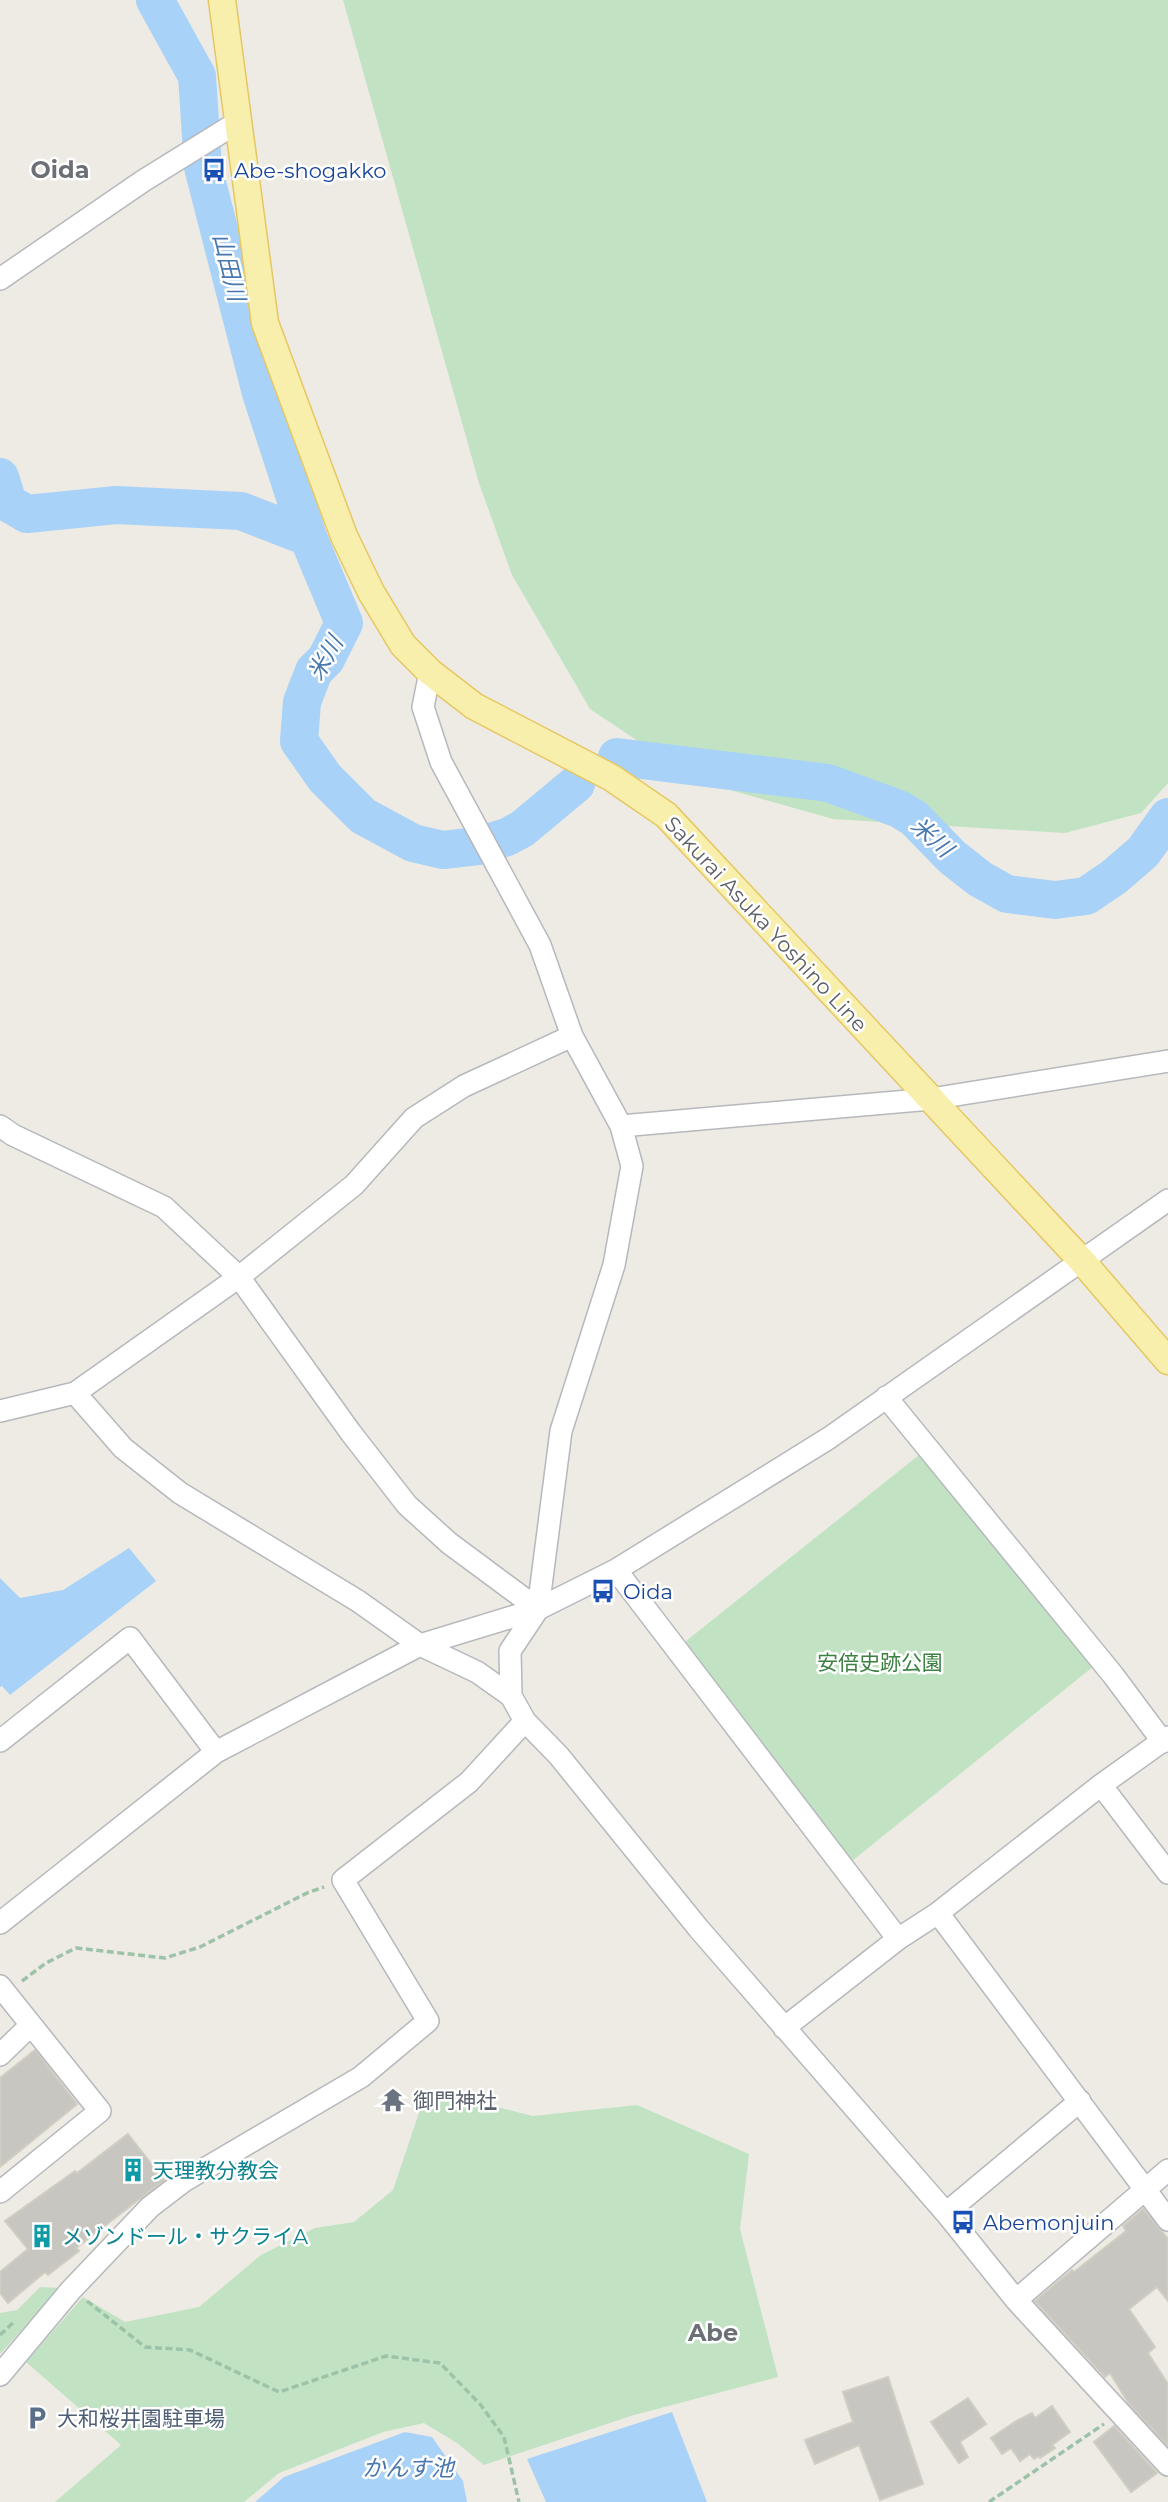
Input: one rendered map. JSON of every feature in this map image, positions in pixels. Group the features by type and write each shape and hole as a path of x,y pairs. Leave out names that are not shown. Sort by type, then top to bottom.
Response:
{"main road":[{"name":"Sakurai Asuka Yoshino Line","path":"222,0 265,323 349,548 370,592 403,645 430,672 474,706 612,778 666,815 1082,1261 1168,1361"}],"street":[{"path":"0,279 143,181 238,122"},
{"path":"430,672 423,706 442,762 540,945 572,1036 621,1126 632,1166 614,1265 561,1431 537,1609 510,1651 511,1696"},
{"path":"0,1411 75,1393 239,1277 354,1185 414,1118 464,1086 572,1036"},
{"path":"621,1126 931,1099 1168,1061"},
{"path":"0,1126 13,1135 164,1207 239,1277 351,1433 407,1505 449,1543 537,1609"},
{"path":"0,1923 216,1752 420,1645 537,1609 616,1570 829,1438 1168,1200"},
{"path":"75,1393 123,1448 180,1493 358,1601 420,1645 477,1672 511,1696 525,1721 559,1756 699,1929 946,2213 1016,2300 1168,2465"},
{"path":"784,2028 1101,1785 1166,1739 886,1396"},
{"path":"616,1570 898,1939"},
{"path":"0,1741 130,1638 216,1752"},
{"path":"0,2375 71,2290 150,2207 184,2181 360,2077 428,2021 343,1880 469,1782 525,1721"},
{"path":"1101,1785 1168,1873"},
{"path":"937,1913 1168,2220"},
{"path":"0,2192 100,2111 3,1989"},
{"path":"0,2055 31,2025"},
{"path":"946,2213 1080,2101"},
{"path":"1016,2300 1168,2170"}],"path":[{"path":"3,1989 76,1948 164,1958 200,1947 307,1893 343,1880"},
{"path":"71,2290 145,2347 190,2350 279,2392 386,2356 440,2363 481,2404 504,2437 519,2502"},
{"path":"989,2502 1120,2413"}],"green space":[{"path":"343,0 1168,0 1168,783 1141,813 1065,833 833,819 698,781 590,709 512,575 479,483"},
{"name":"安倍史跡公園","path":"924,1451 1094,1666 847,1865 681,1645"},
{"path":"427,2089 533,2116 637,2105 749,2154 740,2229 778,2377 634,2415 484,2465 457,2443 424,2423 383,2432 279,2473 244,2502 55,2502 121,2445 26,2362 83,2297 125,2322 199,2307 261,2255 315,2228 354,2222 393,2190"},
{"path":"40,2287 60,2288 0,2354 0,2313 17,2310"}],"water":[{"path":"129,1548 156,1581 10,1695 0,1687 0,1578 20,1598 63,1590"},
{"path":"672,2412 707,2502 546,2502 527,2459"},
{"name":"かんす池","path":"405,2432 432,2437 463,2481 467,2502 255,2502 284,2477"}],"building":[{"path":"35,2050 77,2104 0,2167 0,2078"},
{"path":"128,2134 164,2180 76,2248 79,2251 48,2275 45,2272 8,2303 0,2293 0,2272 28,2249 5,2221 75,2171 77,2173"},
{"path":"1143,2209 1168,2239 1168,2301 1157,2287 1129,2309 1155,2347 1148,2353 1168,2384 1168,2446 1129,2404 1110,2373 1105,2377 1035,2301 1126,2231 1123,2226"},
{"path":"888,2377 923,2484 880,2500 859,2445 815,2464 805,2440 853,2422 843,2392"},
{"path":"968,2398 986,2424 960,2442 968,2457 959,2463 931,2422"},
{"path":"1052,2406 1070,2432 1052,2445 1055,2448 1040,2458 1039,2456 1034,2459 1030,2454 1020,2461 1011,2448 1002,2454 991,2438 1016,2421 1032,2413 1035,2418"},
{"path":"1114,2426 1157,2473 1131,2492 1094,2442"}],"waterway":[{"name":"米川","path":"155,0 197,76 203,167 261,393 308,537 344,623 326,659 314,671 302,702 299,741 325,778 363,816 413,843 443,850 478,846 507,837 522,829 576,784"},
{"name":"米川","path":"0,477 8,503 27,514 116,505 241,511 308,537"},
{"name":"米川","path":"617,757 828,783 899,809 914,818 952,857 980,879 1007,894 1055,900 1086,896 1114,877 1143,852 1168,817"}],"place":[{"name":"Abe-shogakko","path":"214,170"},
{"name":"Oida","path":"603,1591"},
{"name":"御門神社","path":"393,2100"},
{"name":"天理教分教会","path":"133,2170"},
{"name":"Abemonjuin","path":"963,2222"},
{"name":"メゾンドール・サクライA","path":"42,2236"},
{"name":"大和桜井園駐車場","path":"37,2418"}],"district":[{"name":"Oida","path":"60,169"},
{"name":"Abe","path":"713,2332"}],"water label":[{"name":"山田川","path":"229,267"}]}
